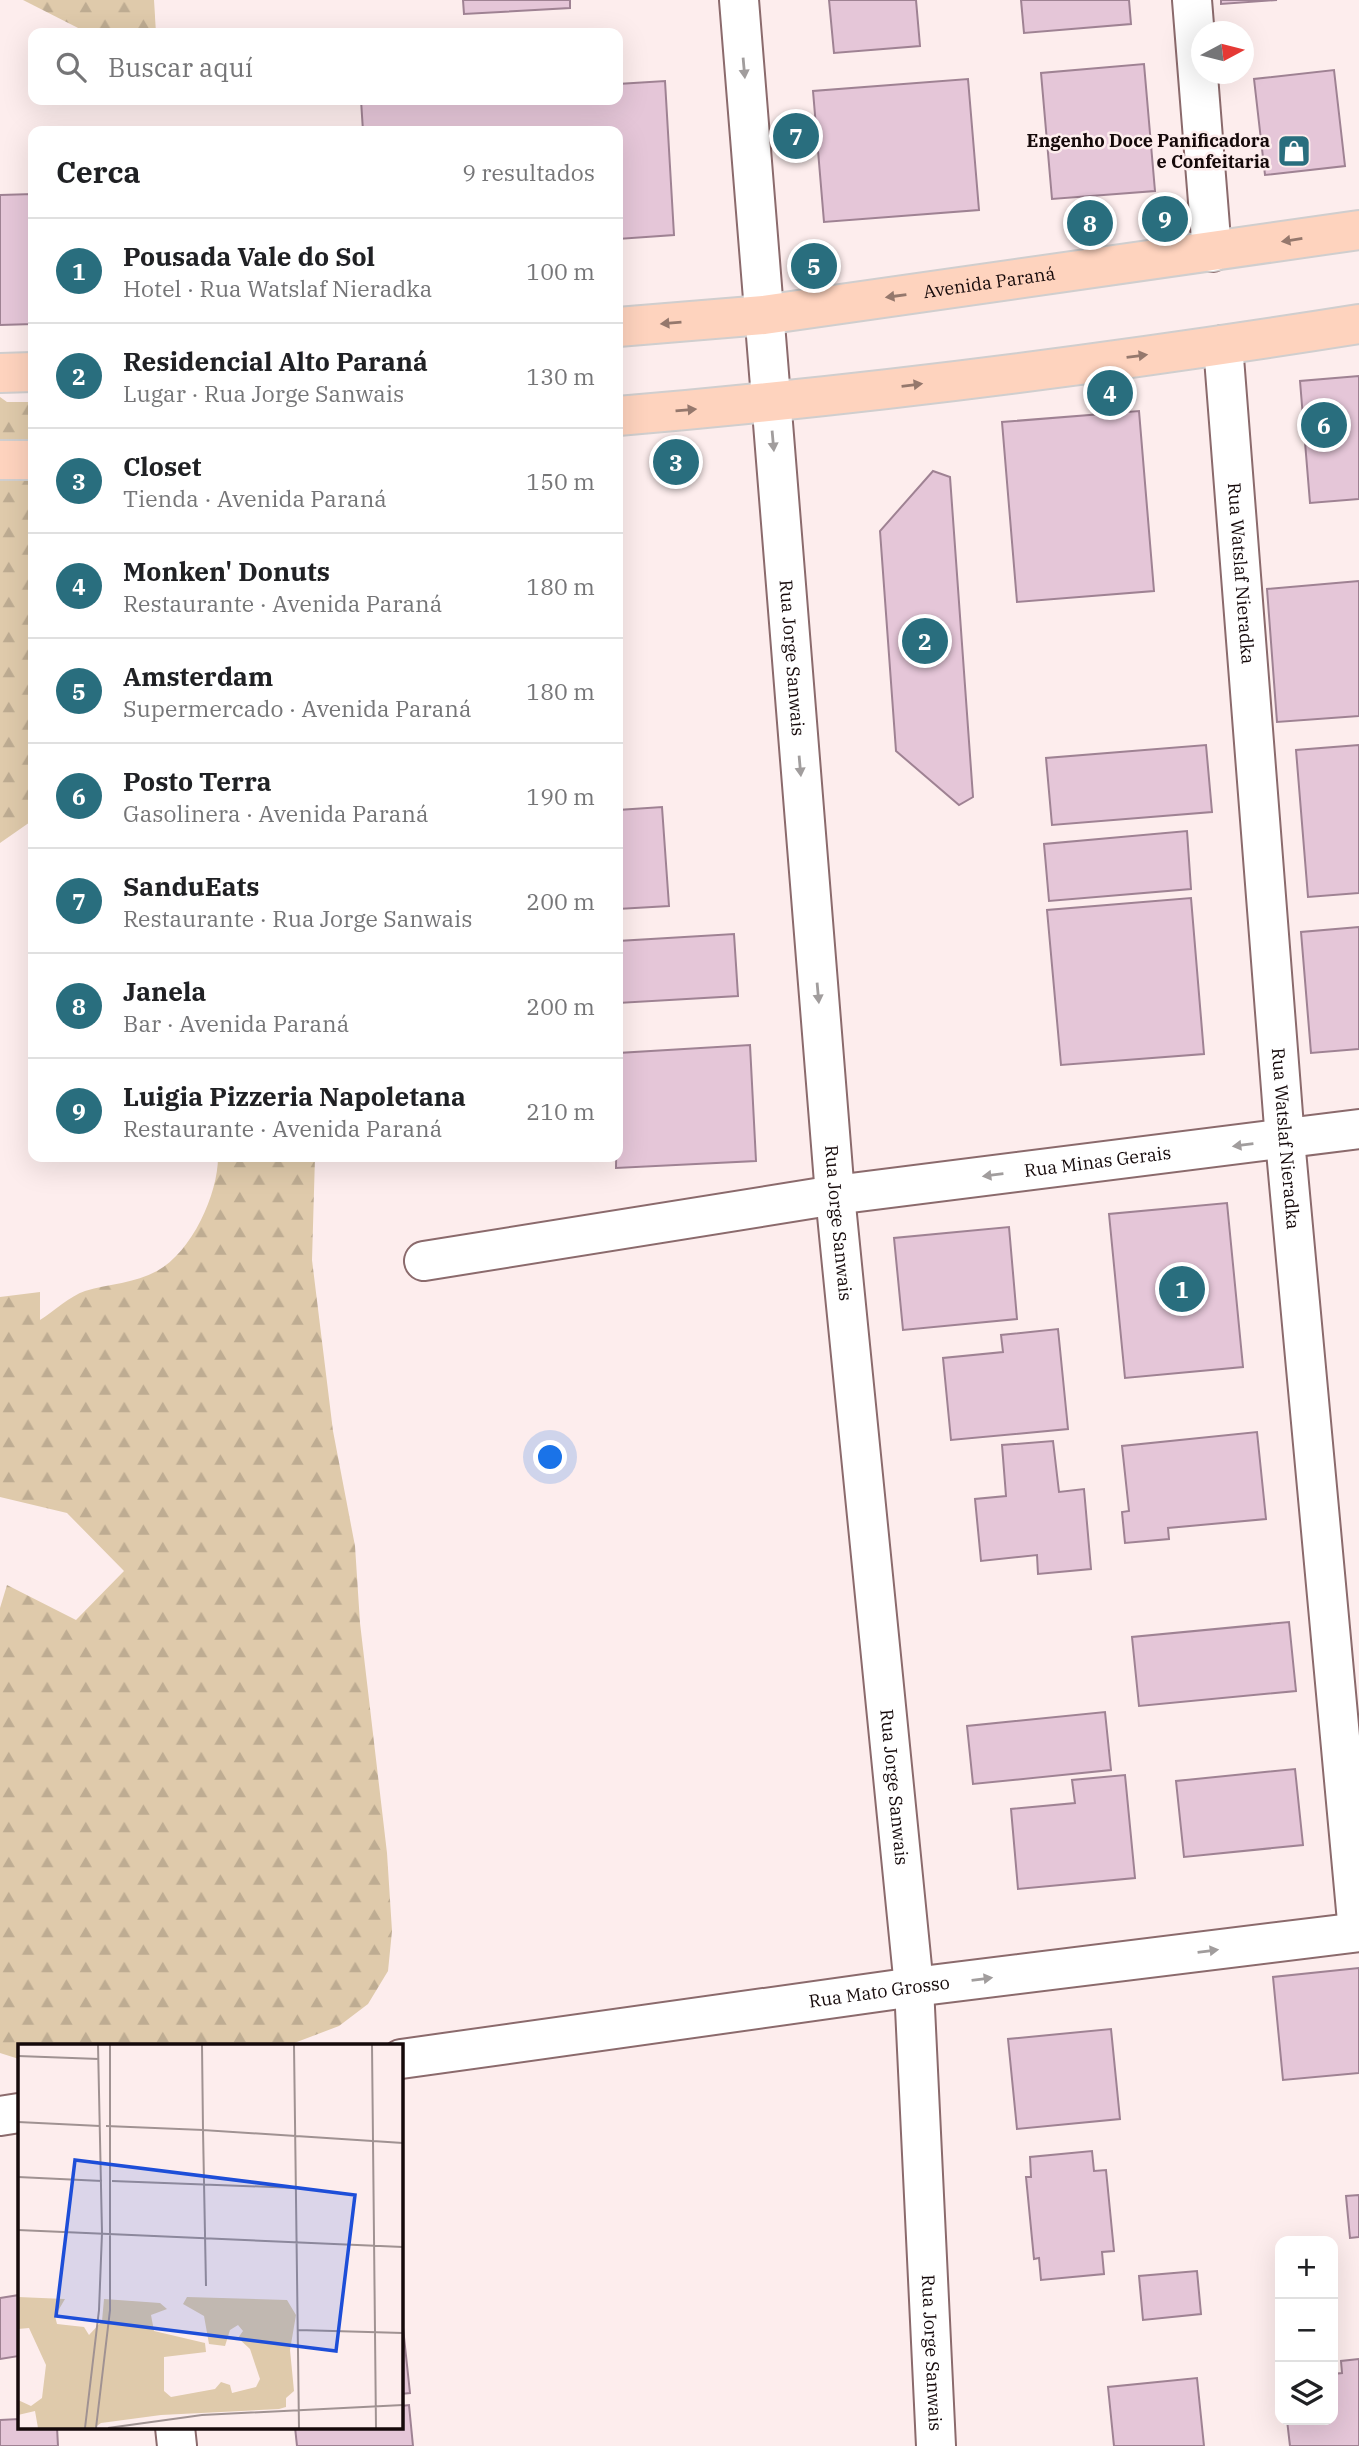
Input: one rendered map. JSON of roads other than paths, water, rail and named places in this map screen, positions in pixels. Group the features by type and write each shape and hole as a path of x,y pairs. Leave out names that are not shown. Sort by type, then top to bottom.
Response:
{"main road":[{"name":"Avenida Paraná","path":"623,327 764,315 1359,230"},
{"path":"623,416 770,403 1223,345 1359,324"},
{"path":"0,373 28,372"},
{"path":"0,460 28,460"}],"street":[{"name":"Rua Jorge Sanwais","path":"739,0 835,1195 914,1987 936,2446"},
{"path":"1192,0 1212,252"},
{"name":"Rua Watslaf Nieradka","path":"1223,345 1285,1140 1359,1932"},
{"name":"Rua Minas Gerais","path":"425,1261 835,1195 1359,1129"},
{"name":"Rua Mato Grosso","path":"402,2059 914,1987 1359,1932"},
{"path":"0,2116 18,2113"},
{"path":"175,2428 177,2446"}],"place":[{"name":"SanduEats","path":"796,136"},
{"name":"Engenho Doce Panificadora e Confeitaria","path":"1294,151"},
{"name":"Luigia Pizzeria Napoletana","path":"1165,219"},
{"name":"Janela","path":"1090,223"},
{"name":"Amsterdam","path":"814,266"},
{"name":"Monken' Donuts","path":"1110,393"},
{"name":"Posto Terra","path":"1324,425"},
{"name":"Closet","path":"676,462"},
{"name":"Residencial Alto Paraná","path":"925,641"},
{"name":"Pousada Vale do Sol","path":"1182,1289"}]}
